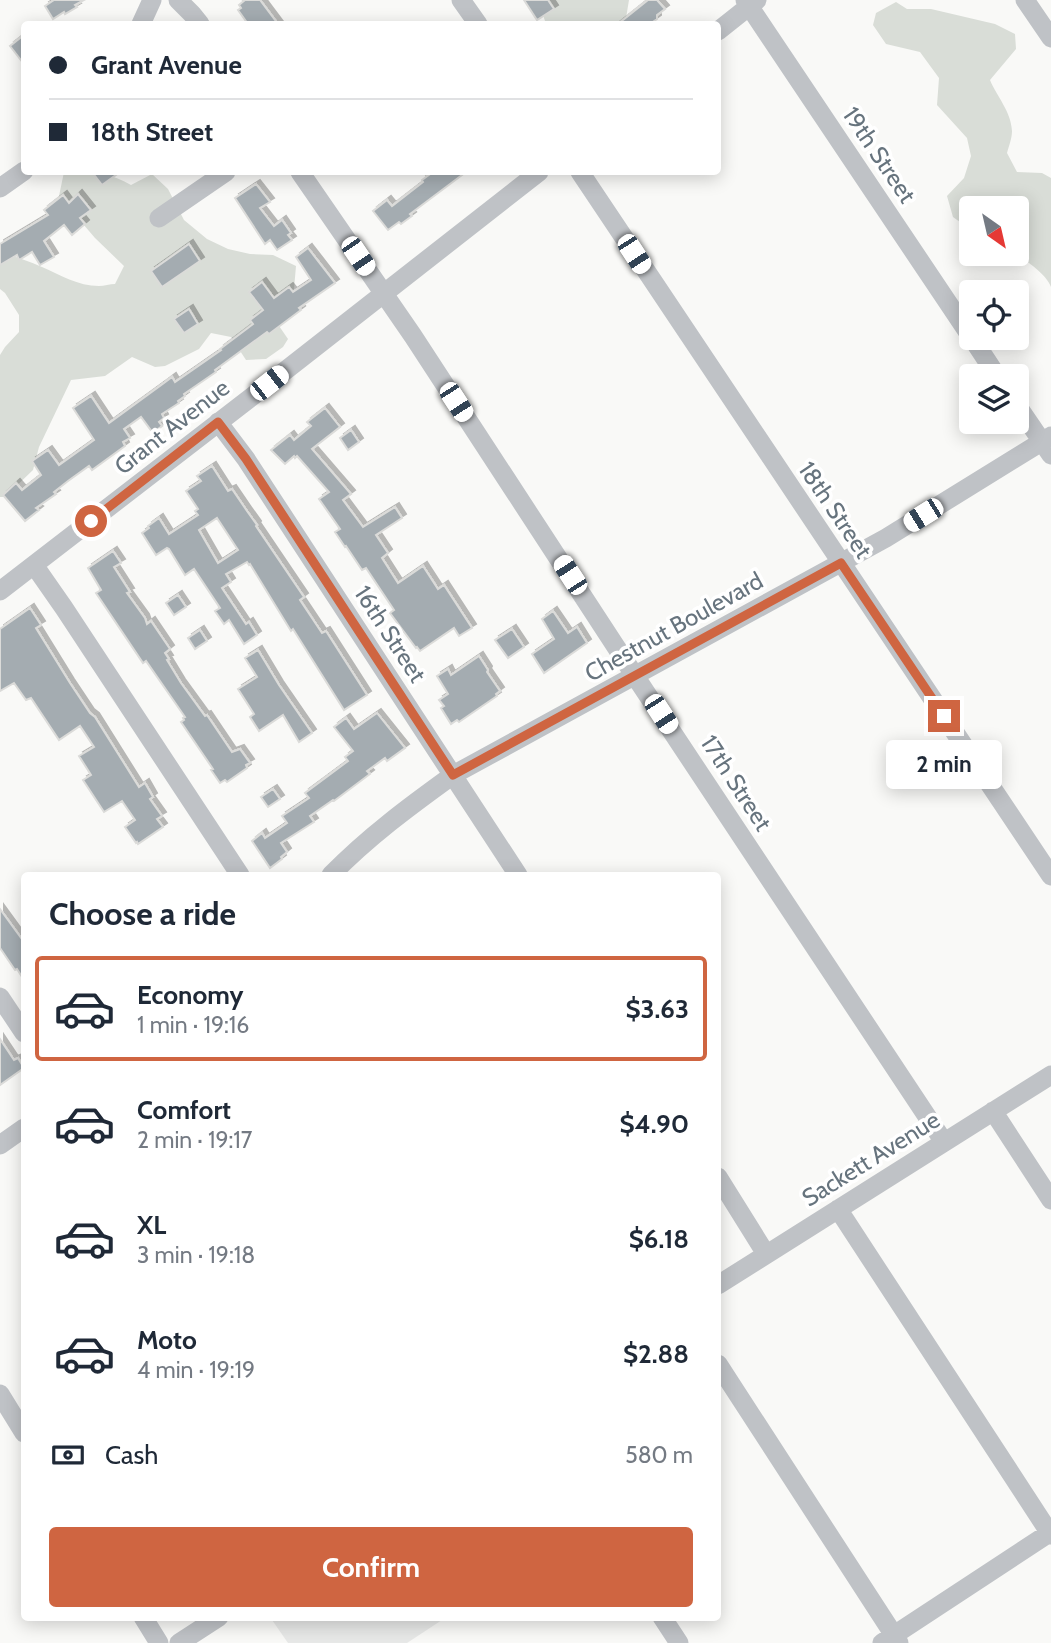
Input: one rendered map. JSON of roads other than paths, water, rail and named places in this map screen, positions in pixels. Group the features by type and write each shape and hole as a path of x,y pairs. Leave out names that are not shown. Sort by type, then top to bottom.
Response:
{"street":[{"path":"142,21 152,0"},
{"path":"178,0 198,21"},
{"path":"461,0 476,21"},
{"path":"1025,0 1051,38"},
{"path":"721,28 750,2"},
{"name":"19th Street","path":"750,2 959,319"},
{"path":"0,188 21,172"},
{"path":"159,218 222,175"},
{"name":"17th Street","path":"302,175 413,336 944,1142"},
{"name":"Grant Avenue","path":"0,591 535,175"},
{"name":"18th Street","path":"582,175 1051,876"},
{"path":"1029,420 1048,444"},
{"name":"16th Street","path":"218,422 246,459 516,872"},
{"name":"Chestnut Boulevard","path":"334,872 394,817 453,775 886,538 1048,444"},
{"path":"34,565 238,872"},
{"path":"0,997 21,1028"},
{"name":"Sackett Avenue","path":"721,1283 1051,1075"},
{"path":"993,1111 1051,1200"},
{"path":"0,1145 21,1130"},
{"path":"721,1182 766,1254"},
{"path":"721,1369 892,1640 1051,1533 838,1209"},
{"path":"0,1394 21,1428"},
{"path":"145,1621 159,1643"},
{"path":"184,1642 213,1621"},
{"path":"665,1621 679,1643"}]}
